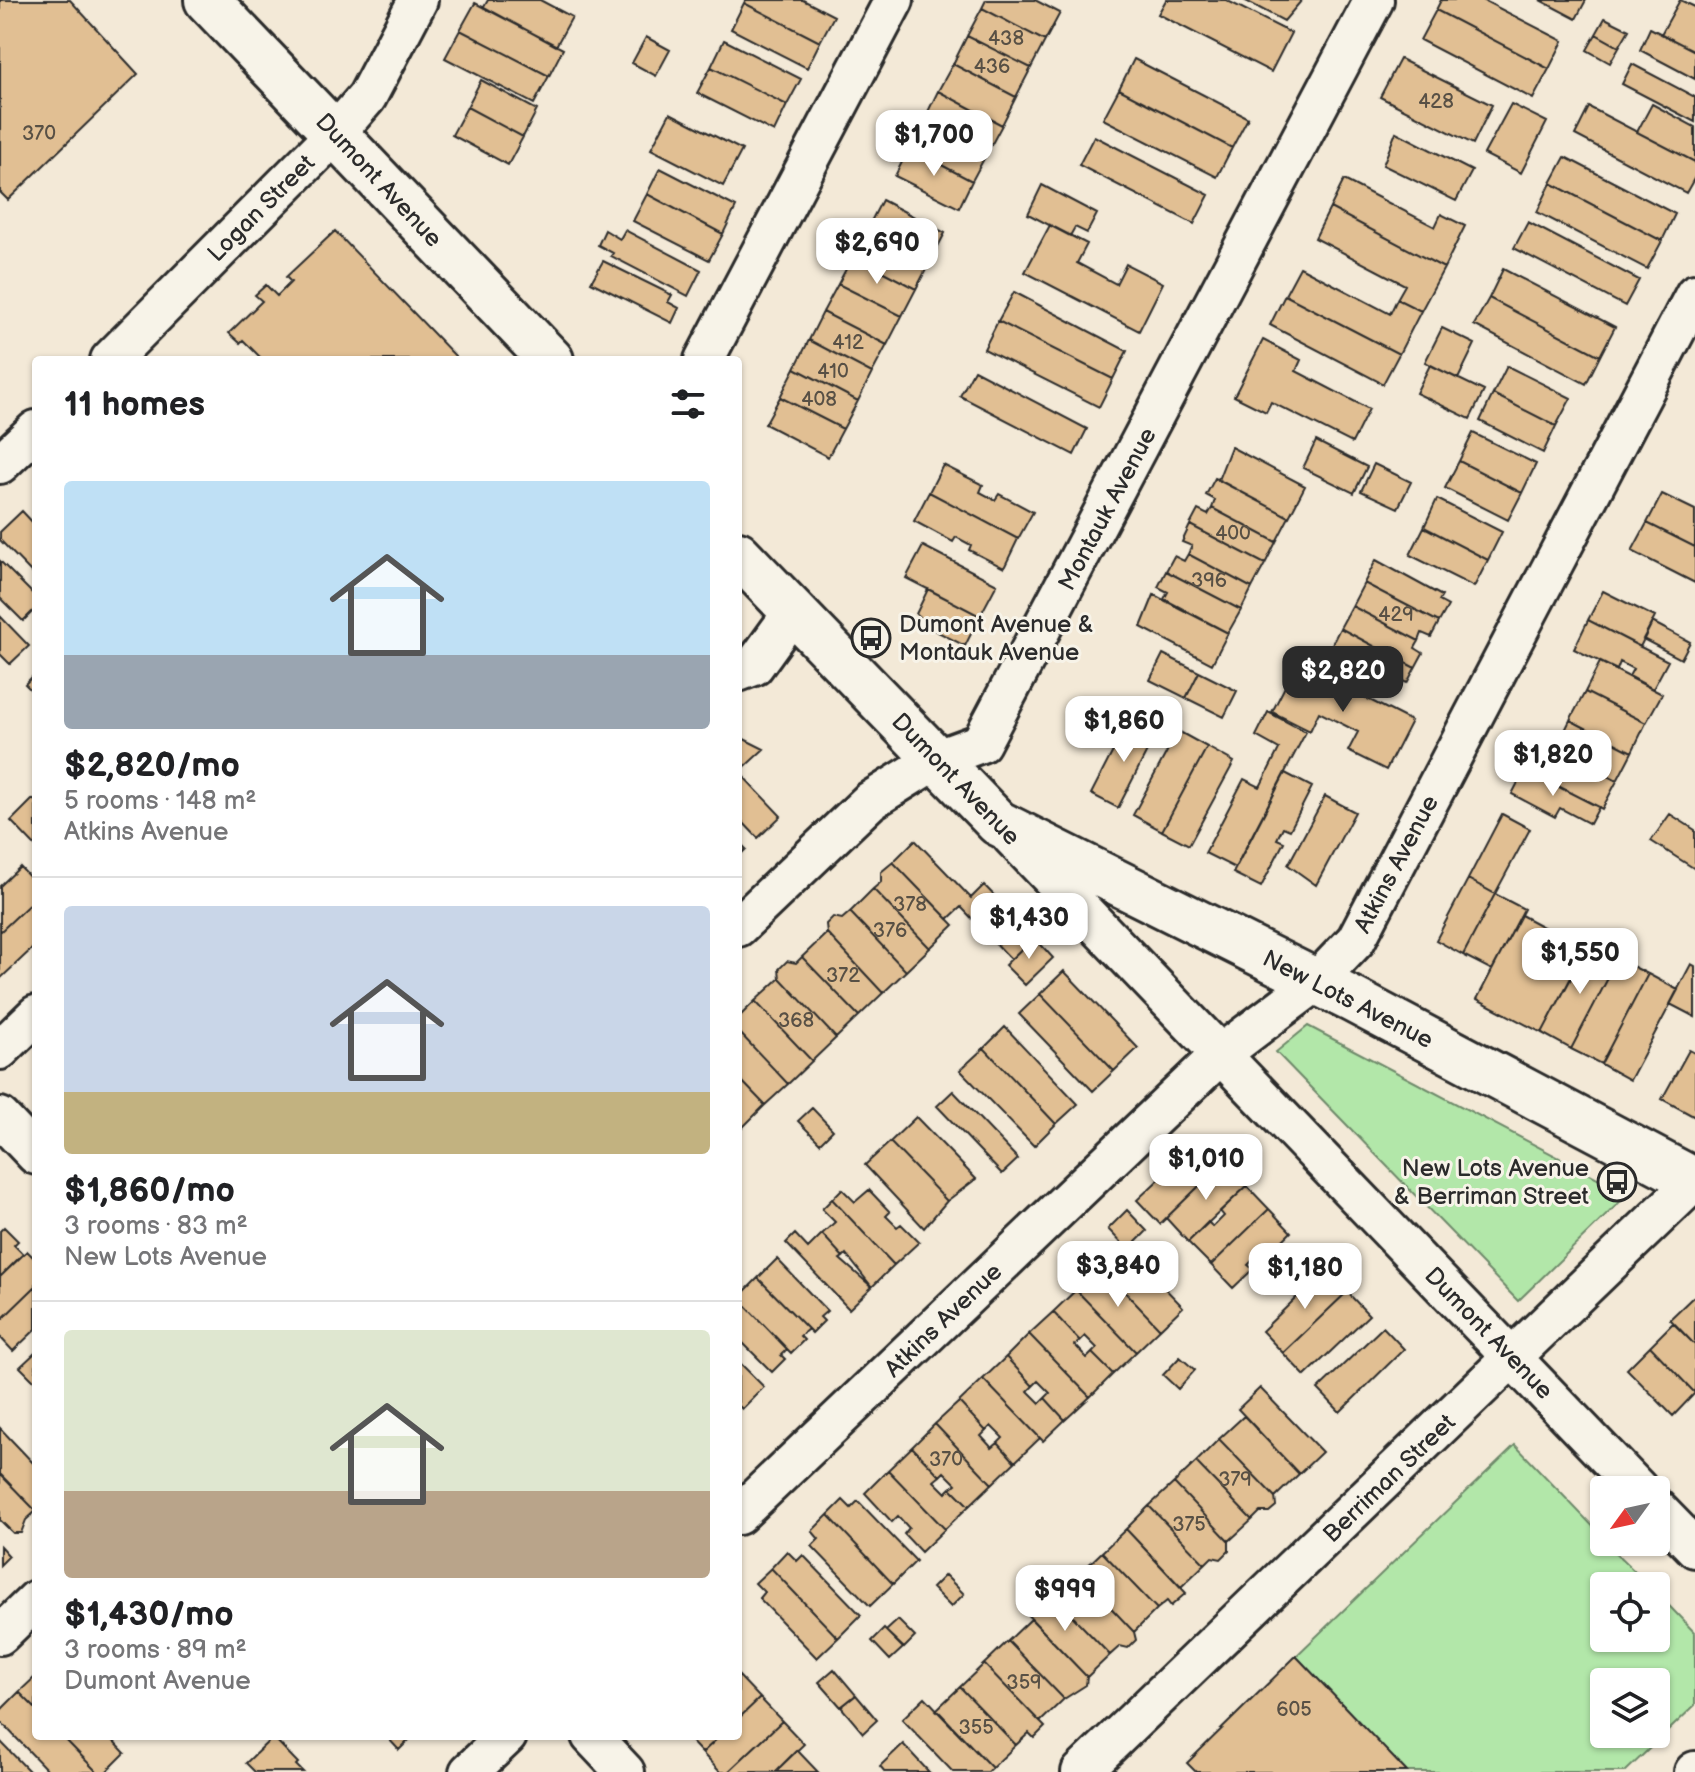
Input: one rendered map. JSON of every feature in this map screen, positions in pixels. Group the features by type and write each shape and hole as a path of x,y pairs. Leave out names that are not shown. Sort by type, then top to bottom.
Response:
{"street":[{"name":"Dumont Avenue","path":"207,0 547,356"},
{"name":"Logan Street","path":"124,356 367,97 418,0"},
{"path":"706,356 894,0"},
{"name":"Montauk Avenue","path":"742,923 870,801 937,759 981,743 1374,0"},
{"name":"Atkins Avenue","path":"742,1511 1222,1053 1316,982 1356,940 1695,294"},
{"path":"0,464 32,434"},
{"name":"Dumont Avenue","path":"742,558 1222,1053 1626,1476"},
{"path":"742,670 754,666 793,612"},
{"name":"New Lots Avenue","path":"998,823 1316,982 1695,1181"},
{"path":"0,1050 32,1019"},
{"path":"0,1117 32,1151"},
{"name":"Berriman Street","path":"1081,1772 1514,1359 1695,1181"},
{"path":"1670,1522 1695,1548"},
{"path":"0,1635 32,1604"},
{"path":"469,1772 503,1740"},
{"path":"595,1740 625,1772"}],"green space":[{"path":"1308,1026 1628,1194 1518,1301 1276,1052"},
{"path":"1515,1445 1590,1523 1590,1556 1619,1556 1635,1572 1590,1572 1590,1652 1670,1652 1670,1607 1695,1633 1695,1705 1670,1729 1670,1668 1590,1668 1590,1748 1650,1748 1625,1772 1407,1772 1296,1656"}],"building":[{"path":"0,0 70,0 138,74 8,200 0,192"},
{"path":"488,0 540,0 572,17 556,46 484,7"},
{"path":"746,0 803,0 834,16 820,42 744,3"},
{"path":"986,0 1035,0 1060,13 1045,41 982,8"},
{"path":"1166,0 1226,0 1291,33 1271,72 1158,14"},
{"path":"1244,0 1302,0 1284,21"},
{"path":"1441,0 1483,0 1563,41 1549,69 1436,10"},
{"path":"1540,0 1586,0 1576,19"},
{"path":"1680,0 1695,7 1695,51 1661,34"},
{"path":"475,3 563,49 549,76 460,30"},
{"path":"744,3 820,42 807,68 731,29"},
{"path":"982,8 1045,41 1031,68 967,36"},
{"path":"1436,10 1549,69 1533,99 1420,40"},
{"path":"1605,18 1629,30 1619,47 1596,34"},
{"path":"1650,28 1695,51 1695,79 1640,50"},
{"path":"460,30 549,76 534,104 445,58"},
{"path":"1596,34 1619,47 1610,63 1587,50"},
{"path":"967,36 1031,68 1016,97 953,64"},
{"path":"646,37 670,50 656,76 632,63"},
{"path":"724,40 801,79 787,105 711,67"},
{"path":"1134,59 1248,118 1232,148 1119,89"},
{"path":"1400,59 1492,105 1473,144 1380,97"},
{"path":"953,64 1016,97 1002,125 938,91"},
{"path":"1632,64 1695,97 1695,122 1622,84"},
{"path":"711,67 787,105 774,132 697,93"},
{"path":"481,80 537,110 523,137 467,107"},
{"path":"1119,89 1232,148 1217,177 1103,119"},
{"path":"938,91 1002,125 987,153 924,120"},
{"path":"1511,104 1547,122 1521,173 1484,154"},
{"path":"1652,104 1695,127 1695,162 1637,132"},
{"path":"467,107 523,137 508,165 452,135"},
{"path":"1589,107 1695,162 1695,177 1686,193 1575,135"},
{"path":"670,113 742,150 723,186 651,149"},
{"path":"924,120 987,153 972,181 909,148"},
{"path":"1396,132 1472,171 1456,201 1383,165"},
{"path":"1094,136 1209,195 1194,224 1079,165"},
{"path":"909,148 972,181 959,208 895,176"},
{"path":"1565,157 1675,214 1662,241 1551,183"},
{"path":"660,168 736,207 723,234 647,194"},
{"path":"1344,180 1435,227 1441,214 1465,226 1444,268 1330,208"},
{"path":"1551,183 1662,241 1647,269 1537,212"},
{"path":"1042,185 1097,214 1087,233 1075,227 1070,236 1028,214"},
{"path":"647,194 723,234 709,260 633,221"},
{"path":"882,200 945,233 931,260 868,227"},
{"path":"1330,208 1444,268 1421,311 1397,299 1405,285 1315,238"},
{"path":"1528,222 1639,280 1625,306 1514,248"},
{"path":"1050,225 1087,244 1077,263 1116,284 1126,264 1163,283 1139,331 1025,272"},
{"path":"868,227 931,260 916,289 853,256"},
{"path":"605,230 620,239 625,230 701,270 688,296 611,256 613,253 598,245"},
{"path":"335,231 455,356 259,356 243,340 240,343 229,333 262,301 255,295 266,285 277,296 291,282 286,277"},
{"path":"853,256 916,289 902,316 838,284"},
{"path":"603,261 672,295 668,302 679,308 672,323 591,282"},
{"path":"1300,267 1390,314 1397,299 1421,311 1399,354 1285,295"},
{"path":"1503,269 1615,327 1600,356 1489,298"},
{"path":"838,284 902,316 887,345 823,312"},
{"path":"1014,292 1127,351 1113,379 998,321"},
{"path":"1285,295 1399,354 1383,384 1270,325"},
{"path":"1489,298 1600,356 1586,384 1474,325"},
{"path":"823,312 887,345 872,373 809,340"},
{"path":"998,321 1113,379 1099,407 984,349"},
{"path":"1442,328 1475,344 1458,379 1425,362"},
{"path":"809,340 872,373 858,401 795,368"},
{"path":"1263,340 1301,360 1296,371 1369,409 1352,443 1271,402 1266,412 1234,396"},
{"path":"1430,365 1484,391 1470,419 1416,393"},
{"path":"1507,366 1571,398 1556,426 1493,394"},
{"path":"795,368 858,401 843,429 780,397"},
{"path":"974,370 1087,429 1074,455 960,396"},
{"path":"1493,394 1556,426 1543,453 1480,421"},
{"path":"780,397 843,429 828,457 765,424"},
{"path":"1473,433 1536,464 1522,493 1459,461"},
{"path":"1316,441 1367,467 1354,493 1303,468"},
{"path":"1231,447 1305,486 1289,517 1218,480"},
{"path":"1459,461 1522,493 1508,520 1445,488"},
{"path":"1374,464 1411,482 1398,508 1361,491"},
{"path":"943,465 983,485 980,492 995,500 999,494 1033,512 1018,539 929,492"},
{"path":"1215,478 1289,517 1276,542 1212,508 1215,500 1206,495"},
{"path":"929,492 1018,539 1004,568 969,550 971,545 956,537 953,542 914,521"},
{"path":"1662,494 1695,510 1695,547 1647,523"},
{"path":"1437,499 1502,532 1488,560 1424,527"},
{"path":"1212,508 1276,542 1265,564 1190,525 1198,510 1208,515"},
{"path":"22,511 32,522 32,573 0,540 0,532"},
{"path":"1647,523 1695,547 1695,583 1632,551"},
{"path":"1190,525 1265,564 1252,588 1188,554 1192,546 1182,542"},
{"path":"1424,527 1488,560 1474,587 1410,555"},
{"path":"923,546 997,584 980,616 906,578"},
{"path":"1188,554 1252,588 1241,610 1166,571 1174,556 1184,561"},
{"path":"1376,560 1442,596 1439,601 1448,606 1439,622 1364,583"},
{"path":"0,561 32,593 32,612 23,621 0,598"},
{"path":"1166,571 1241,610 1228,633 1164,599 1168,592 1158,587"},
{"path":"1364,583 1439,622 1431,637 1422,633 1419,641 1352,606"},
{"path":"928,589 980,616 965,646 930,628 916,614"},
{"path":"1603,591 1655,617 1640,647 1588,620"},
{"path":"1154,595 1228,633 1212,664 1141,627"},
{"path":"1352,606 1419,641 1415,648 1423,653 1415,668 1340,628"},
{"path":"0,616 29,646 10,664 0,654"},
{"path":"1588,620 1668,661 1653,689 1629,676 1633,669 1620,662 1617,670 1574,649"},
{"path":"1652,622 1690,642 1681,659 1643,639"},
{"path":"1340,628 1415,668 1407,683 1398,679 1394,687 1328,652"},
{"path":"1163,654 1199,672 1186,698 1150,680"},
{"path":"1600,662 1662,694 1646,723 1585,692"},
{"path":"1297,663 1411,721 1386,770 1348,751 1358,732 1319,712 1310,731 1272,712"},
{"path":"1199,672 1237,691 1224,717 1186,698"},
{"path":"32,677 32,691 25,684"},
{"path":"1585,692 1646,723 1632,752 1570,720"},
{"path":"1268,712 1306,732 1235,868 1205,853 1244,779 1260,787 1279,749 1256,736"},
{"path":"1129,720 1156,734 1118,808 1091,794"},
{"path":"1570,720 1632,752 1617,781 1556,749"},
{"path":"1178,731 1207,747 1162,831 1133,815"},
{"path":"742,738 764,749 742,769"},
{"path":"1207,747 1234,762 1189,845 1162,831"},
{"path":"1556,749 1617,781 1602,809 1541,778"},
{"path":"1525,769 1599,807 1590,824 1560,808 1555,817 1512,794"},
{"path":"1285,773 1312,787 1290,830 1283,827 1277,839 1284,842 1261,887 1233,873"},
{"path":"742,775 781,816 758,838 742,821"},
{"path":"1325,796 1355,812 1316,885 1288,865"},
{"path":"32,800 32,843 11,821"},
{"path":"1502,814 1530,829 1495,894 1468,879"},
{"path":"1670,814 1695,830 1695,869 1651,841"},
{"path":"915,840 971,898 984,885 1034,937 1011,959 961,907 948,919 893,862"},
{"path":"893,862 954,925 930,948 873,889 881,882 881,872"},
{"path":"20,867 32,880 32,902 0,932 0,886"},
{"path":"1468,879 1495,894 1463,955 1436,940"},
{"path":"873,889 930,948 906,971 850,912"},
{"path":"1495,894 1524,909 1492,970 1463,955"},
{"path":"32,902 32,949 0,979 0,932"},
{"path":"850,912 906,971 883,993 827,933 826,924 833,917 842,919"},
{"path":"1521,915 1586,950 1542,1033 1477,999"},
{"path":"827,933 883,993 859,1016 802,957"},
{"path":"1034,937 1053,958 1025,985 1005,965"},
{"path":"1589,943 1618,959 1571,1049 1542,1033"},
{"path":"802,957 859,1016 836,1038 780,978 779,969 787,961 796,963"},
{"path":"1618,959 1648,974 1601,1064 1571,1049"},
{"path":"1691,964 1695,966 1695,1017 1670,1004"},
{"path":"1064,971 1138,1048 1114,1071 1040,994"},
{"path":"1648,974 1678,990 1630,1080 1601,1064"},
{"path":"780,978 836,1038 812,1061 755,1001"},
{"path":"1040,994 1114,1071 1093,1091 1019,1014"},
{"path":"755,1001 812,1061 788,1084 742,1035 742,1014"},
{"path":"1005,1027 1078,1104 1056,1124 984,1048"},
{"path":"742,1035 788,1084 765,1105 742,1081"},
{"path":"984,1048 1056,1124 1034,1146 960,1070"},
{"path":"1689,1050 1695,1053 1695,1117 1662,1099"},
{"path":"742,1081 765,1105 742,1128"},
{"path":"953,1091 1018,1159 1002,1174 937,1106"},
{"path":"812,1108 833,1130 820,1143 798,1121"},
{"path":"916,1117 976,1179 947,1201 890,1142"},
{"path":"1202,1139 1224,1162 1160,1224 1137,1200"},
{"path":"890,1142 947,1201 924,1228 865,1165"},
{"path":"1224,1162 1247,1186 1188,1242 1166,1218"},
{"path":"1247,1186 1269,1209 1211,1265 1188,1242 1208,1222 1213,1227 1224,1216 1220,1211"},
{"path":"842,1189 855,1202 869,1190 890,1212 886,1216 897,1227 901,1224 919,1242 894,1265 832,1199"},
{"path":"832,1199 894,1265 872,1287 846,1254 843,1257 822,1234 835,1222 822,1209"},
{"path":"1269,1209 1291,1232 1265,1258 1260,1253 1248,1265 1253,1269 1233,1288 1211,1265"},
{"path":"1127,1210 1147,1231 1128,1250 1108,1229"},
{"path":"4,1227 18,1241 14,1245 23,1254 0,1277 0,1231"},
{"path":"795,1234 808,1248 822,1234 843,1257 840,1259 872,1287 849,1309 786,1243"},
{"path":"1123,1245 1183,1307 1160,1329 1100,1266"},
{"path":"27,1251 32,1256 32,1290 0,1321 0,1277"},
{"path":"777,1259 827,1311 820,1317 824,1321 812,1333 758,1278"},
{"path":"1100,1266 1160,1329 1136,1352 1076,1290"},
{"path":"1326,1269 1347,1292 1283,1353 1262,1331"},
{"path":"758,1278 808,1329 800,1336 804,1340 791,1353 742,1302 742,1294"},
{"path":"32,1290 32,1333 13,1351 0,1337 0,1321"},
{"path":"1076,1290 1136,1352 1113,1374 1092,1353 1097,1348 1085,1336 1080,1341 1053,1312"},
{"path":"1347,1292 1369,1315 1305,1376 1283,1353"},
{"path":"1693,1297 1695,1299 1695,1345 1670,1319"},
{"path":"742,1302 787,1349 781,1355 785,1359 772,1372 742,1342"},
{"path":"1053,1312 1080,1341 1075,1345 1087,1358 1092,1353 1113,1374 1090,1397 1029,1334"},
{"path":"1673,1323 1695,1345 1695,1393 1650,1346"},
{"path":"1383,1327 1404,1349 1340,1412 1318,1389"},
{"path":"1029,1334 1090,1397 1065,1420 1045,1398 1050,1393 1038,1381 1033,1386 1006,1357"},
{"path":"1650,1346 1695,1393 1673,1416 1627,1369"},
{"path":"32,1356 32,1379 20,1367"},
{"path":"1006,1357 1033,1386 1028,1391 1040,1403 1045,1398 1065,1420 1043,1441 983,1379"},
{"path":"1180,1357 1195,1370 1178,1389 1163,1375"},
{"path":"742,1365 764,1387 742,1409"},
{"path":"983,1379 1040,1438 1015,1462 998,1443 1003,1438 991,1426 986,1431 959,1402"},
{"path":"1260,1388 1322,1452 1299,1474 1238,1409"},
{"path":"959,1402 986,1431 981,1436 992,1448 998,1443 1015,1462 992,1484 935,1424"},
{"path":"1244,1416 1299,1474 1275,1497 1219,1439"},
{"path":"935,1424 992,1484 969,1506 951,1488 956,1484 944,1472 940,1476 912,1447"},
{"path":"0,1428 32,1462 32,1507 0,1474"},
{"path":"1219,1439 1275,1497 1276,1506 1269,1512 1260,1512 1252,1520 1196,1462"},
{"path":"912,1447 940,1476 934,1481 946,1493 951,1488 969,1506 945,1529 888,1470"},
{"path":"1196,1462 1252,1520 1229,1541 1174,1483"},
{"path":"888,1470 945,1529 921,1552 904,1534 909,1528 898,1516 892,1522 865,1493"},
{"path":"0,1474 32,1507 32,1515 21,1533 13,1533 0,1520"},
{"path":"1174,1483 1229,1541 1229,1551 1221,1559 1212,1557 1205,1564 1149,1506"},
{"path":"843,1500 851,1508 858,1501 916,1561 893,1584 828,1515"},
{"path":"1149,1506 1205,1564 1181,1587 1126,1529"},
{"path":"828,1515 893,1584 870,1606 812,1546 819,1539 812,1531"},
{"path":"1126,1529 1186,1593 1171,1606 1167,1601 1157,1609 1102,1552"},
{"path":"0,1546 9,1556 0,1565"},
{"path":"787,1551 797,1561 803,1555 861,1615 838,1638 771,1568"},
{"path":"1102,1552 1157,1609 1134,1632 1079,1574"},
{"path":"771,1568 838,1638 817,1658 759,1598 764,1592 755,1583"},
{"path":"1079,1574 1134,1632 1136,1640 1128,1648 1120,1646 1110,1655 1054,1597"},
{"path":"945,1575 964,1594 951,1607 932,1588"},
{"path":"1036,1590 1048,1603 1054,1597 1110,1655 1087,1677 1019,1606"},
{"path":"1031,1619 1087,1677 1086,1685 1064,1699 1008,1641"},
{"path":"898,1620 915,1637 904,1648 886,1631"},
{"path":"884,1629 903,1648 890,1660 872,1641"},
{"path":"1008,1641 1064,1699 1040,1722 984,1664"},
{"path":"1296,1656 1407,1772 1196,1772 1187,1763"},
{"path":"984,1664 1045,1727 1034,1738 1029,1733 1016,1745 960,1687"},
{"path":"834,1669 856,1695 841,1707 819,1682"},
{"path":"742,1679 760,1698 742,1715"},
{"path":"32,1680 32,1705 19,1692"},
{"path":"960,1687 1016,1745 992,1768 936,1710"},
{"path":"19,1692 32,1705 32,1740 66,1740 97,1772 49,1772 0,1721 0,1711"},
{"path":"856,1695 877,1720 863,1733 841,1707"},
{"path":"925,1697 992,1768 988,1772 953,1772 902,1719"},
{"path":"760,1698 782,1721 728,1772 720,1772 702,1753 716,1740 742,1740 742,1715"},
{"path":"782,1721 804,1744 775,1772 728,1772"},
{"path":"66,1740 113,1740 125,1753 106,1772 97,1772"},
{"path":"270,1740 276,1740 303,1772 255,1772 246,1763"},
{"path":"390,1740 409,1740 399,1750"},
{"path":"690,1740 716,1740 702,1753"},
{"path":"0,1741 30,1772 0,1772"},
{"path":"903,1744 929,1772 885,1772 880,1766"},
{"path":"797,1750 818,1772 775,1772"}],"place":[{"name":"Dumont Avenue & Montauk Avenue","path":"871,638"},
{"name":"New Lots Avenue & Berriman Street","path":"1617,1182"}]}
